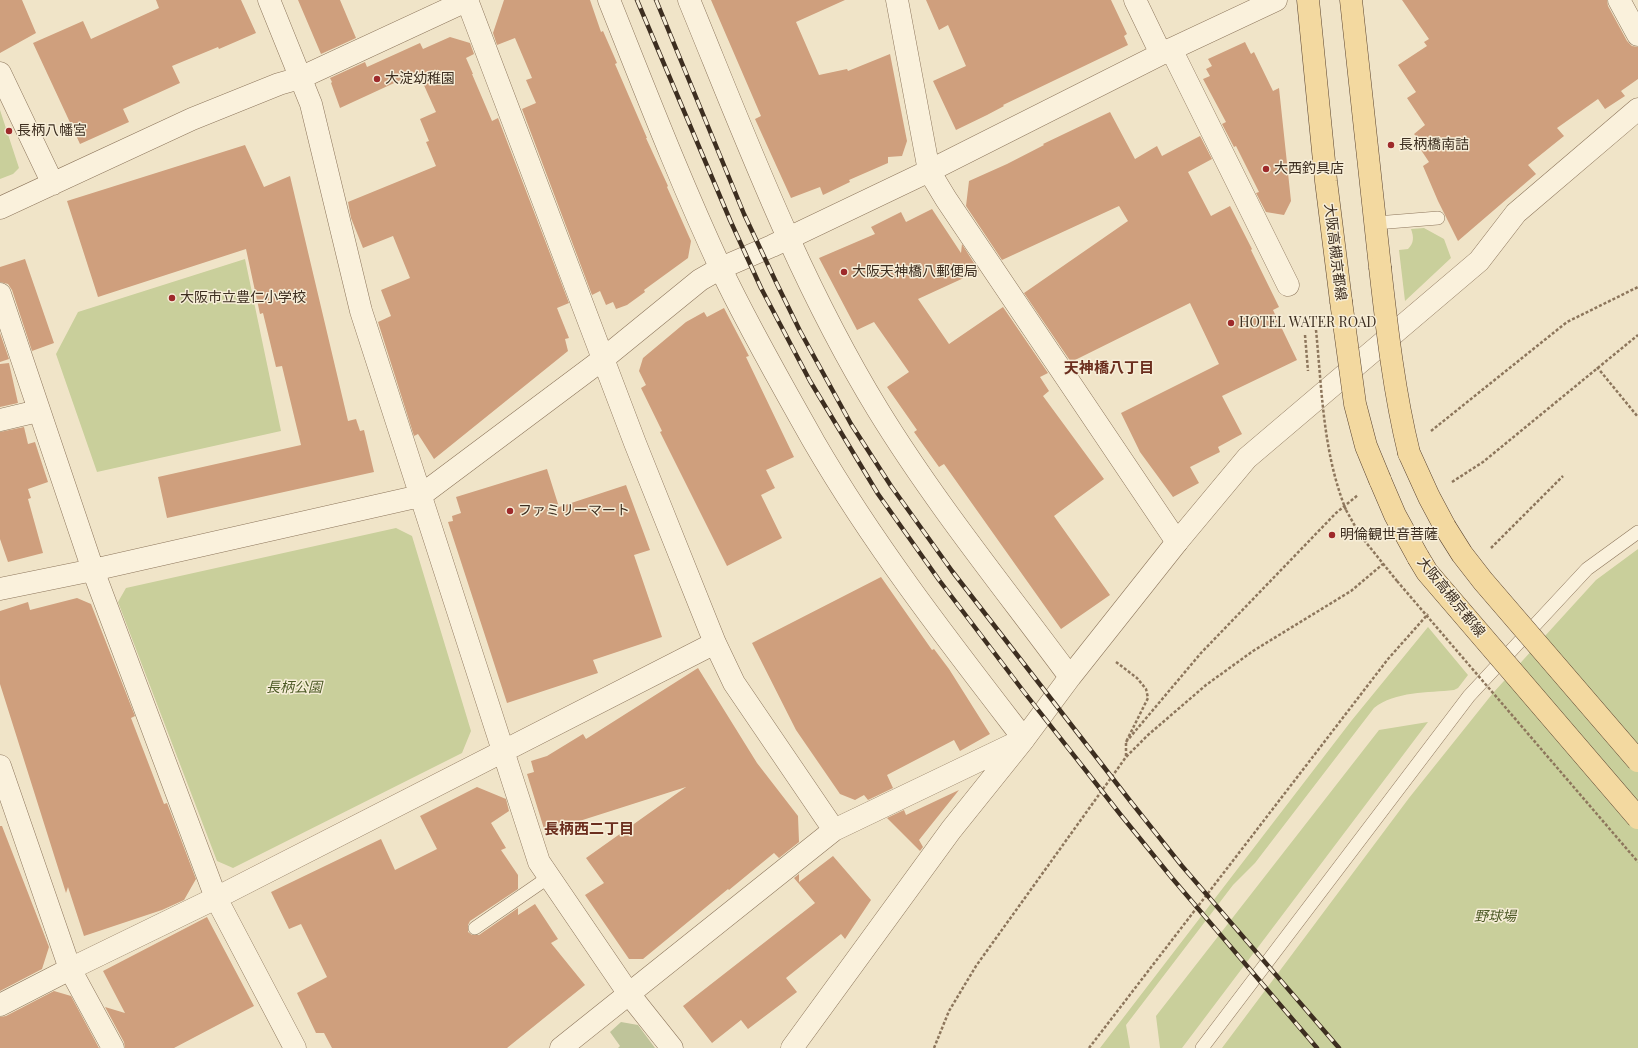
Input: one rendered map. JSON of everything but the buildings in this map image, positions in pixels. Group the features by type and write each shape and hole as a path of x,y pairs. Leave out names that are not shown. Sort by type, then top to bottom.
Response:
{"main road":[{"name":"大阪高槻京都線","path":"1308,0 1326,181 1341,301 1355,404 1366,446 1395,515 1427,572 1638,818"},
{"path":"1351,0 1394,381 1401,422 1409,453 1429,497 1462,554 1483,582 1638,761"}],"street":[{"path":"269,0 311,104 360,312 504,753 538,862 629,994 672,1048"},
{"path":"0,208 192,119 279,84 300,78 467,0 603,359 715,643 734,683 834,830"},
{"path":"609,0 669,149 729,265 769,361 811,436 857,510 918,600 1024,739"},
{"path":"689,0 780,242 809,282 874,402 917,471 976,553 1070,677"},
{"path":"897,0 929,171 946,200 1177,542"},
{"path":"1135,0 1166,52 1288,285"},
{"path":"0,589 93,570 420,496 603,359 700,280 929,171 1166,52 1276,0"},
{"path":"1619,0 1638,35"},
{"path":"0,73 53,184"},
{"path":"792,1048 951,830 1024,739 1070,677 1177,542 1247,458 1479,262 1516,213 1638,109"},
{"path":"0,294 38,411 93,570 216,898 295,1048"},
{"path":"0,420 38,411"},
{"path":"0,1005 504,753 715,643"},
{"path":"561,1048 834,830 1024,739"},
{"path":"0,766 70,969 113,1048"}],"lane":[{"path":"1376,223 1432,217 1438,218"},
{"path":"1202,1048 1469,696 1587,569 1638,532"},
{"path":"475,928 549,877"}],"path":[{"path":"1316,323 1329,456 1339,492 1346,510 1360,535 1383,564 1638,862"},
{"path":"1305,335 1308,371"},
{"path":"1429,497 1483,462 1638,335"},
{"path":"1598,367 1638,417"},
{"path":"1489,549 1563,476"},
{"path":"934,1048 949,1011 976,966 1126,757 1148,735 1206,685 1253,651 1351,591 1383,564"},
{"path":"1089,1048 1388,659 1429,612"},
{"path":"1095,646 1137,678 1146,689 1148,698 1126,742 1126,757"}],"green space":[{"path":"0,110 19,168 13,174 0,179"},
{"path":"1424,228 1444,239 1451,258 1405,301 1399,250 1408,249 1411,244 1413,237 1411,229"},
{"path":"245,259 281,431 97,472 56,354 78,312"},
{"name":"長柄公園","path":"396,528 412,536 471,731 462,753 233,868 217,861 118,602 126,588"},
{"name":"野球場","path":"1638,549 1638,1048 1222,1048 1409,798 1493,693 1596,580"},
{"path":"1428,627 1468,675 1458,688 1454,690 1412,694 1392,698 1382,702 1374,708 1255,863 1233,885 1126,1025 1130,1048 1100,1048 1352,720"},
{"path":"1428,722 1182,1048 1160,1048 1156,1016 1379,730"},
{"path":"621,1022 638,1025 655,1048 618,1048 620,1046 610,1032"}],"railway":[{"path":"637,0 730,220 761,288 810,381 878,494 939,580 1024,692 1120,814 1172,878 1317,1048"},
{"path":"656,0 744,214 776,282 800,331 851,424 891,486 952,571 1182,866 1339,1048"}],"place":[{"name":"大淀幼稚園","path":"377,79"},
{"name":"長柄八幡宮","path":"9,131"},
{"name":"長柄橋南詰","path":"1391,145"},
{"name":"大西釣具店","path":"1266,169"},
{"name":"大阪天神橋八郵便局","path":"844,272"},
{"name":"大阪市立豊仁小学校","path":"172,298"},
{"name":"HOTEL WATER ROAD","path":"1231,323"},
{"name":"ファミリーマート","path":"510,511"},
{"name":"明倫観世音菩薩","path":"1332,535"}],"district":[{"name":"天神橋八丁目","path":"1109,368"},
{"name":"長柄西二丁目","path":"589,829"}]}
